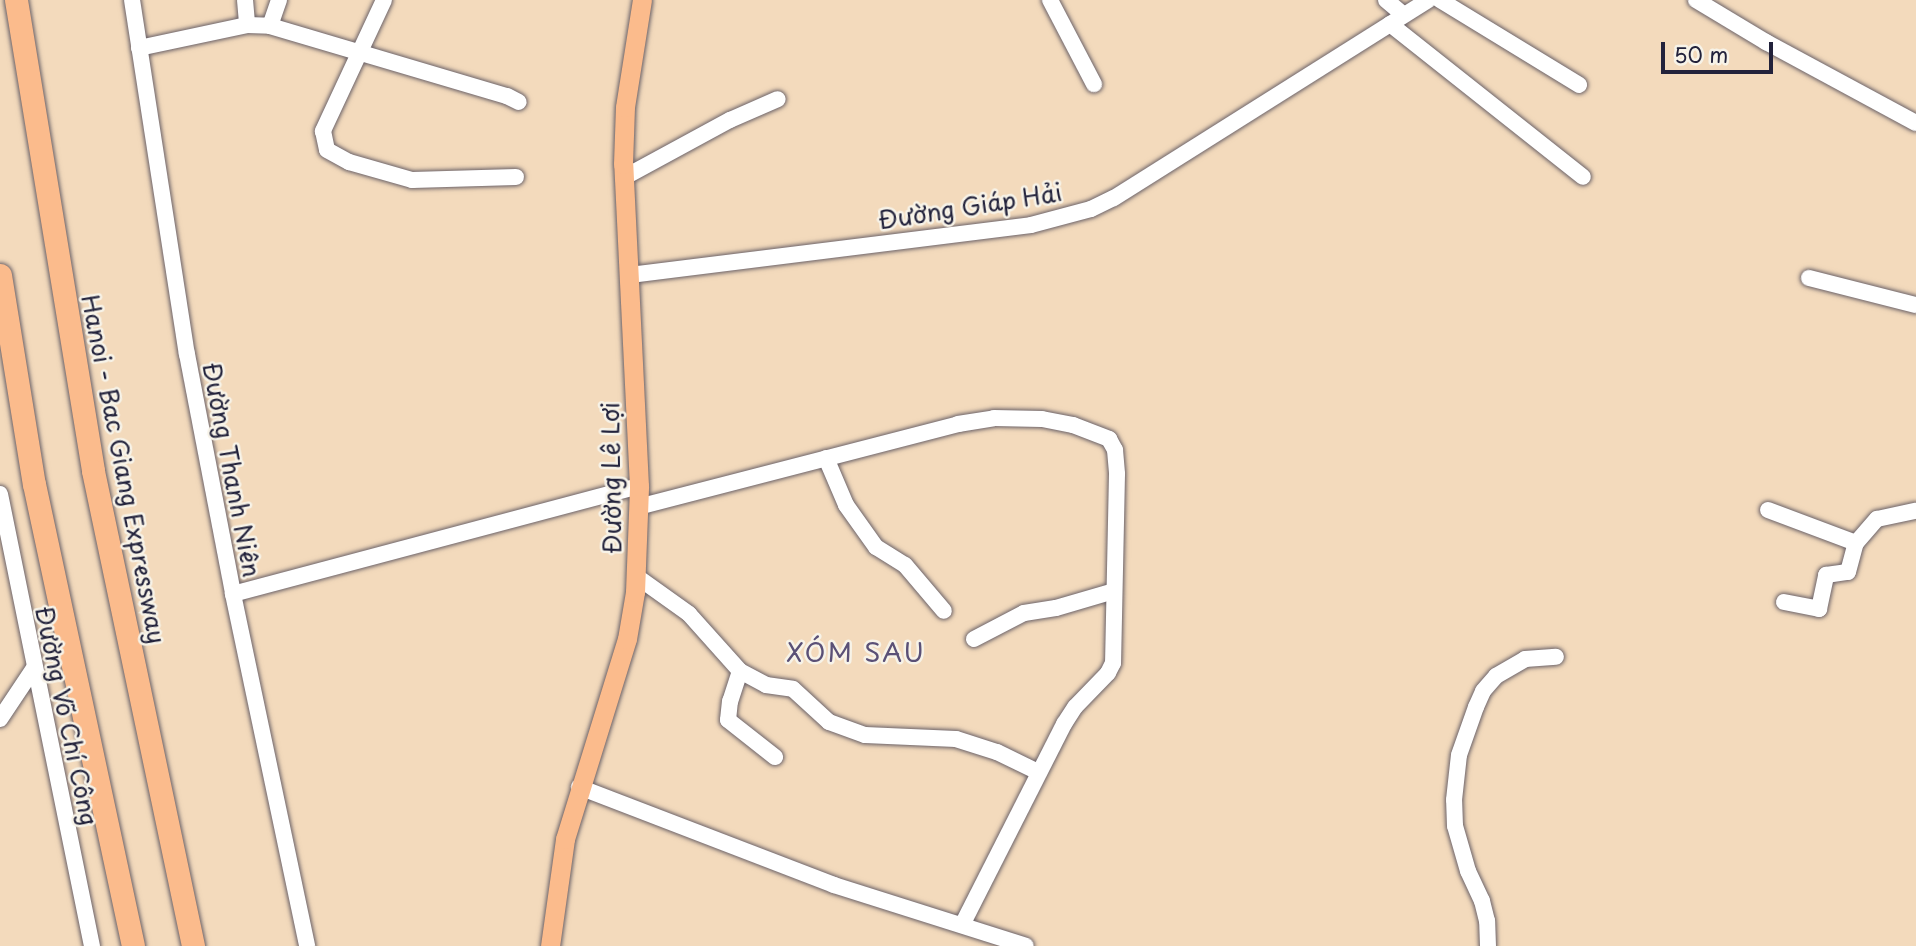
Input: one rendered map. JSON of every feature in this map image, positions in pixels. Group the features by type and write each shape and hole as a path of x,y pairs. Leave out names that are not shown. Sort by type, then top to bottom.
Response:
{"highway":[{"name":"Hanoi - Bac Giang Expressway","path":"16,0 93,471 192,939"},
{"path":"0,275 34,484 133,946"}],"main road":[{"name":"Đường Lê Lợi","path":"550,946 565,839 627,639 636,576 639,486 624,178 625,107 642,0"}],"street":[{"name":"Đường Thanh Niên","path":"132,0 187,354 233,594 307,946"},
{"path":"245,0 247,25"},
{"path":"270,26 279,0"},
{"path":"384,0 362,54 323,131 327,150 349,162 412,180 516,177"},
{"path":"1050,0 1094,84"},
{"path":"1386,0 1404,15"},
{"name":"Đường Giáp Hải","path":"630,275 1031,225 1091,209 1114,198 1428,0"},
{"path":"1440,0 1578,85"},
{"path":"1696,0 1766,42 1916,123"},
{"path":"1390,24 1583,177"},
{"path":"139,48 247,25 270,26 507,96 519,102"},
{"path":"624,178 730,120 778,99"},
{"path":"1809,278 1916,305"},
{"path":"638,506 994,418 1042,419 1097,432 1109,439 1115,450 1117,474 1111,668 1075,707 1038,772 962,925"},
{"path":"826,458 846,505 876,547 905,565 944,611"},
{"path":"233,594 639,486"},
{"name":"Đường Võ Chí Công","path":"0,494 92,946"},
{"path":"1768,510 1856,543"},
{"path":"1784,602 1819,609 1826,575 1848,572 1856,543 1877,519 1916,511"},
{"path":"636,576 689,614 740,671 766,685 793,689 830,722 848,730 886,736 956,739 997,752 1038,772"},
{"path":"974,639 1024,613 1056,608 1114,591"},
{"path":"1488,946 1487,921 1482,901 1468,871 1455,827 1454,800 1459,755 1479,699 1496,676 1525,659 1556,657"},
{"path":"0,719 34,668"},
{"path":"740,671 730,701 728,720 775,757"},
{"path":"579,787 834,885 1026,946"}],"district":[{"name":"XÓM SAU","path":"856,652"}]}
